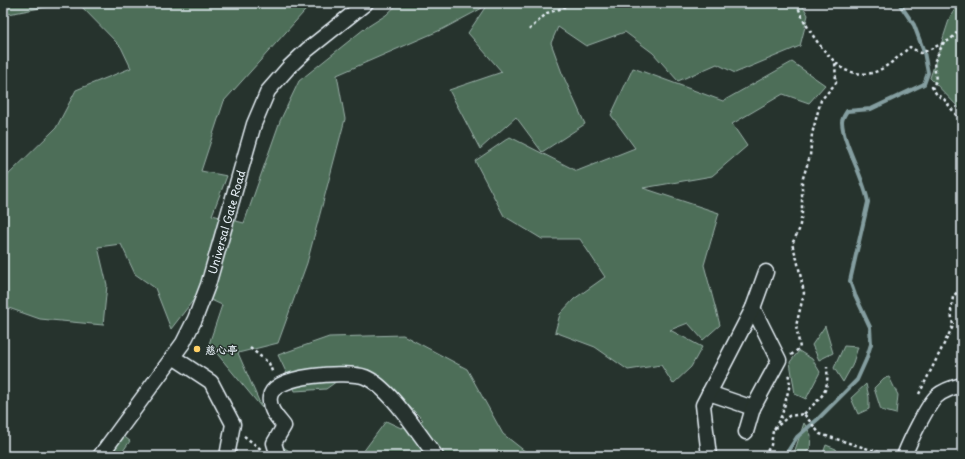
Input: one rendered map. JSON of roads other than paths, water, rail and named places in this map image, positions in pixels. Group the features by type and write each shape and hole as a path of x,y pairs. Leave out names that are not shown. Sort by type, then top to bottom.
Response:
{"street":[{"name":"Universal Gate Road","path":"100,456 183,343 195,320 208,285 254,124 268,91 298,58 366,3"},
{"path":"709,456 703,406 753,308 766,272"},
{"path":"746,432 753,408 779,360 753,308"},
{"path":"173,356 211,382 233,424 227,456"},
{"path":"278,456 274,442 284,426 270,407 270,396 277,387 294,379 346,375 365,377 380,387 400,409 436,456"},
{"path":"904,456 909,441 936,396 954,387 962,385"},
{"path":"709,393 753,408"}],"waterway":[{"path":"788,456 788,451 797,437 818,419 857,380 871,344 870,327 850,281 868,202 866,192 843,131 842,122 847,111 871,109 924,84 928,73 924,52 914,25 899,3"}],"place":[{"name":"慈心亭","path":"197,349"}]}
